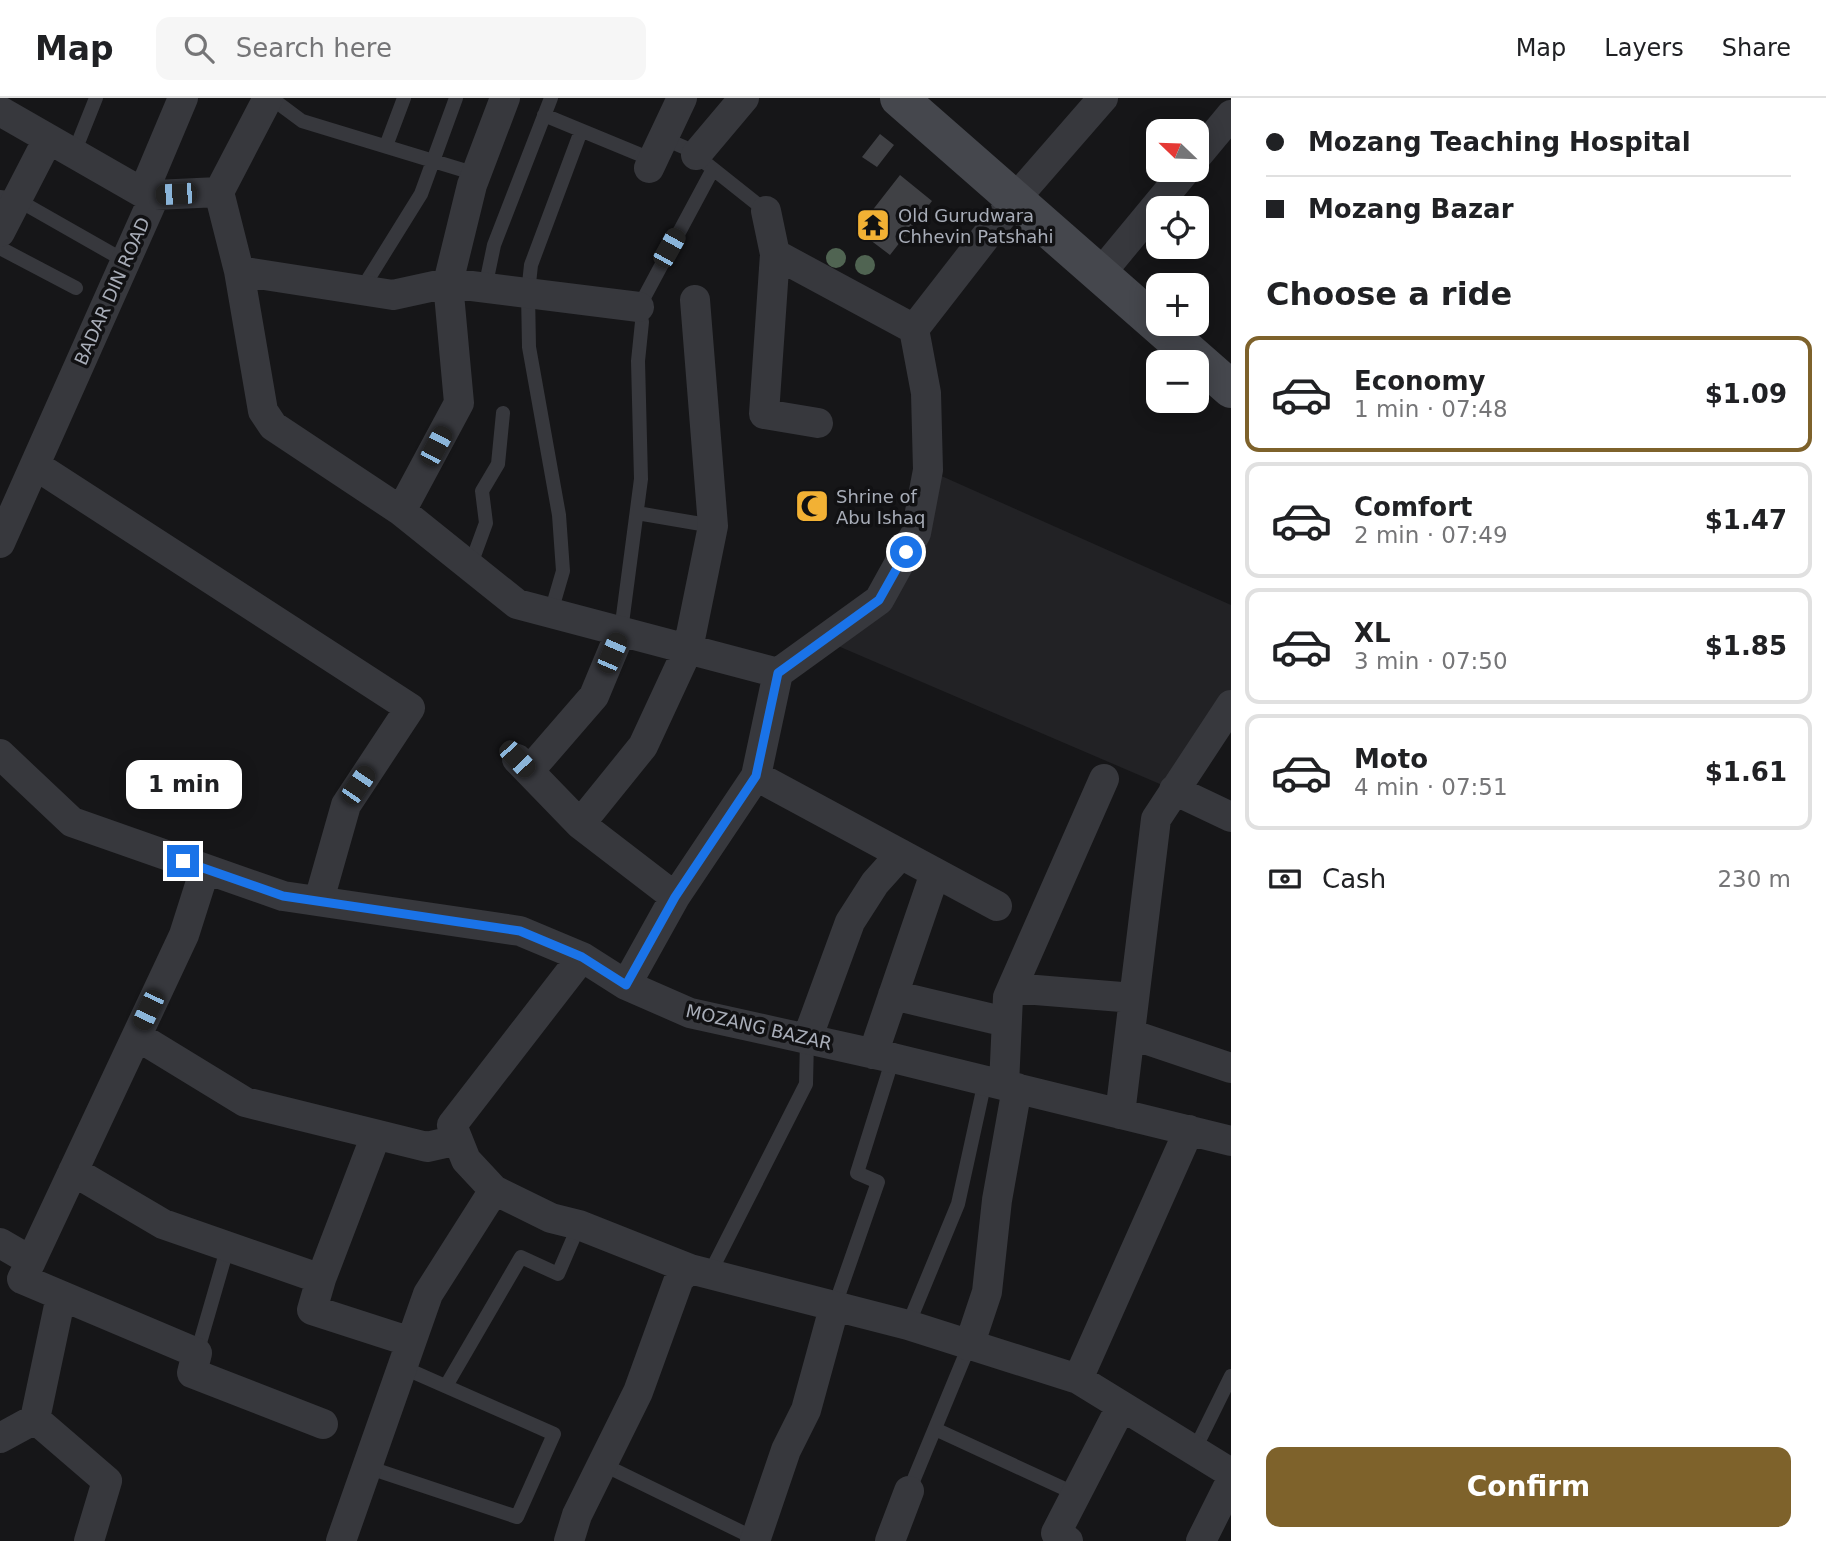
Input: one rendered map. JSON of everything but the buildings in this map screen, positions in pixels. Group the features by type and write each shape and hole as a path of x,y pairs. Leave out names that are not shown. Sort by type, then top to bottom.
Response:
{"street":[{"path":"3,121 48,138 143,193 183,98"},
{"path":"270,98 219,192 239,271 263,411 273,426 401,511 471,564 517,604 778,673"},
{"path":"401,511 460,402 448,283 477,174 505,98"},
{"path":"655,155 682,98"},
{"path":"704,162 744,98"},
{"path":"900,98 1231,389"},
{"path":"626,985 675,897 756,776 778,673 879,600 916,533 928,470 926,393 914,329 1015,199 1103,98"},
{"path":"1209,142 1231,115"},
{"path":"0,232 8,198 48,138"},
{"path":"1100,274 1176,182"},
{"name":"BADAR DIN ROAD","path":"0,543 155,195 219,192"},
{"path":"766,211 775,254 764,414 818,423"},
{"path":"775,254 914,329"},
{"path":"239,271 393,295 448,283 639,307"},
{"path":"580,824 643,746 688,649 713,526 695,300"},
{"path":"35,465 410,708 346,805 319,900"},
{"path":"621,631 594,696 523,765 580,824 675,897"},
{"path":"1120,1114 1156,819 1231,705"},
{"name":"MOZANG BAZAR","path":"0,754 72,822 283,896 520,931 582,957 626,985 690,1013 883,1056 1189,1130 1230,1137"},
{"path":"756,776 997,906"},
{"path":"969,1346 987,1292 997,1200 1006,1022 1012,988 1104,779"},
{"path":"1174,790 1231,817"},
{"path":"807,1039 850,922 875,883 901,854"},
{"path":"205,869 184,935 22,1279 197,1353 192,1373 323,1424"},
{"path":"883,1056 893,995 935,873"},
{"path":"582,957 452,1125 466,1160 494,1190 551,1218 579,1225 700,1272 908,1325 1078,1379 1231,1473"},
{"path":"1012,988 1134,998"},
{"path":"893,995 1006,1022"},
{"path":"1130,1034 1231,1068"},
{"path":"136,1036 245,1102 427,1147 458,1140"},
{"path":"1078,1379 1189,1130"},
{"path":"376,1135 321,1279 312,1310 407,1354"},
{"path":"73,1171 163,1224 321,1279"},
{"path":"341,1541 428,1294 494,1190"},
{"path":"0,1243 31,1261"},
{"path":"569,1541 577,1515 638,1392 679,1279 700,1272"},
{"path":"0,1438 34,1419 61,1296"},
{"path":"756,1540 786,1450 806,1410 834,1308"},
{"path":"1068,1541 1056,1533 1121,1407"},
{"path":"34,1419 107,1481 89,1541"},
{"path":"1201,1541 1231,1481"},
{"path":"898,1537 909,1492"}],"lane":[{"path":"74,153 96,98"},
{"path":"270,98 302,121 477,174"},
{"path":"386,146 404,98"},
{"path":"362,289 421,194 456,98"},
{"path":"485,288 494,245 551,98"},
{"path":"544,116 655,155 704,162 766,211"},
{"path":"551,612 563,571 559,515 529,347 528,293 531,265 581,131"},
{"path":"621,631 641,479 638,361 642,322 639,307 704,162"},
{"path":"8,198 125,261"},
{"path":"0,248 76,288"},
{"path":"471,564 486,523 482,491 498,464 503,414"},
{"path":"636,513 713,526"},
{"path":"700,1272 806,1084 807,1039"},
{"path":"834,1308 878,1182 857,1173 883,1056"},
{"path":"908,1325 958,1204 1002,1085"},
{"path":"446,1386 521,1256 558,1274 579,1225"},
{"path":"197,1353 228,1246"},
{"path":"909,1492 969,1346"},
{"path":"367,1467 517,1517 554,1434 446,1386 407,1354"},
{"path":"1194,1451 1231,1376"},
{"path":"935,1429 1076,1494"},
{"path":"602,1464 756,1540"}],"shaded area":[{"path":"928,470 1231,605 1231,705 1174,790 824,640 879,600"}],"place":[{"name":"Old Gurudwara Chhevin Patshahi","path":"873,225"},
{"name":"Shrine of Abu Ishaq","path":"812,506"}],"route":[{"path":"183,861 283,896 520,931 582,957 626,985 675,897 756,776 778,673 879,600 906,552"}]}
